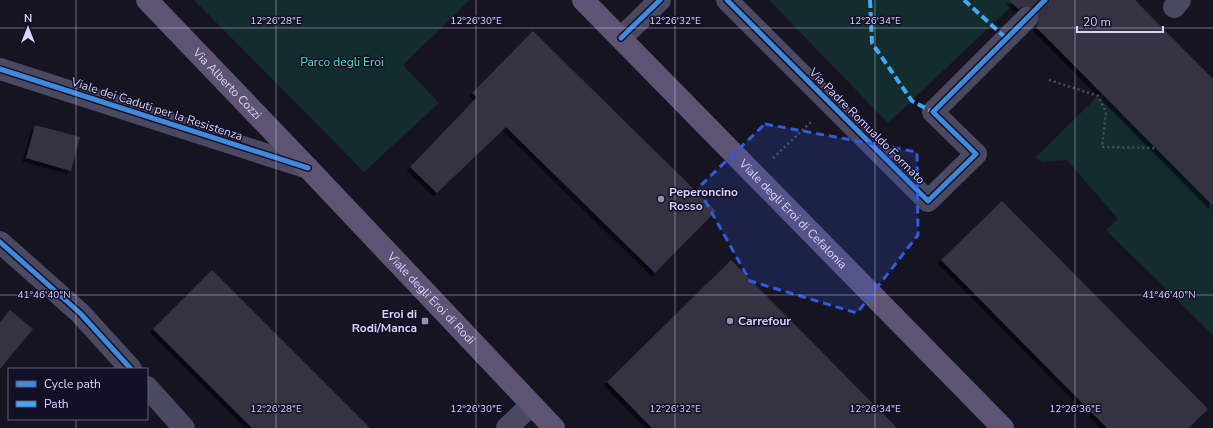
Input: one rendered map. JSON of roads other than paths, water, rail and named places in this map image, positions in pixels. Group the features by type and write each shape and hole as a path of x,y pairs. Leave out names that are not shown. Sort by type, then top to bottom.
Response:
{"main road":[{"name":"Via Alberto Cozzi","path":"147,0 308,168"},
{"name":"Viale degli Eroi di Cefalonia","path":"583,0 1003,428"},
{"name":"Viale degli Eroi di Rodi","path":"308,168 554,428"}],"street":[{"path":"621,38 660,0"},
{"name":"Via Padre Romualdo Formato","path":"727,0 928,201 976,154 933,112 1027,18"},
{"name":"Viale dei Caduti per la Resistenza","path":"0,69 308,168"},
{"path":"1,245 80,313 130,368"},
{"path":"148,388 184,428"},
{"path":"507,428 531,404"}],"tunnel":[{"path":"1027,18 1045,0"}],"place":[{"name":"Peperoncino Rosso","path":"661,199"},
{"name":"Eroi di Rodi/Manca","path":"425,321"},
{"name":"Carrefour","path":"730,321"}],"park label":[{"name":"Parco degli Eroi","path":"342,62"}]}
